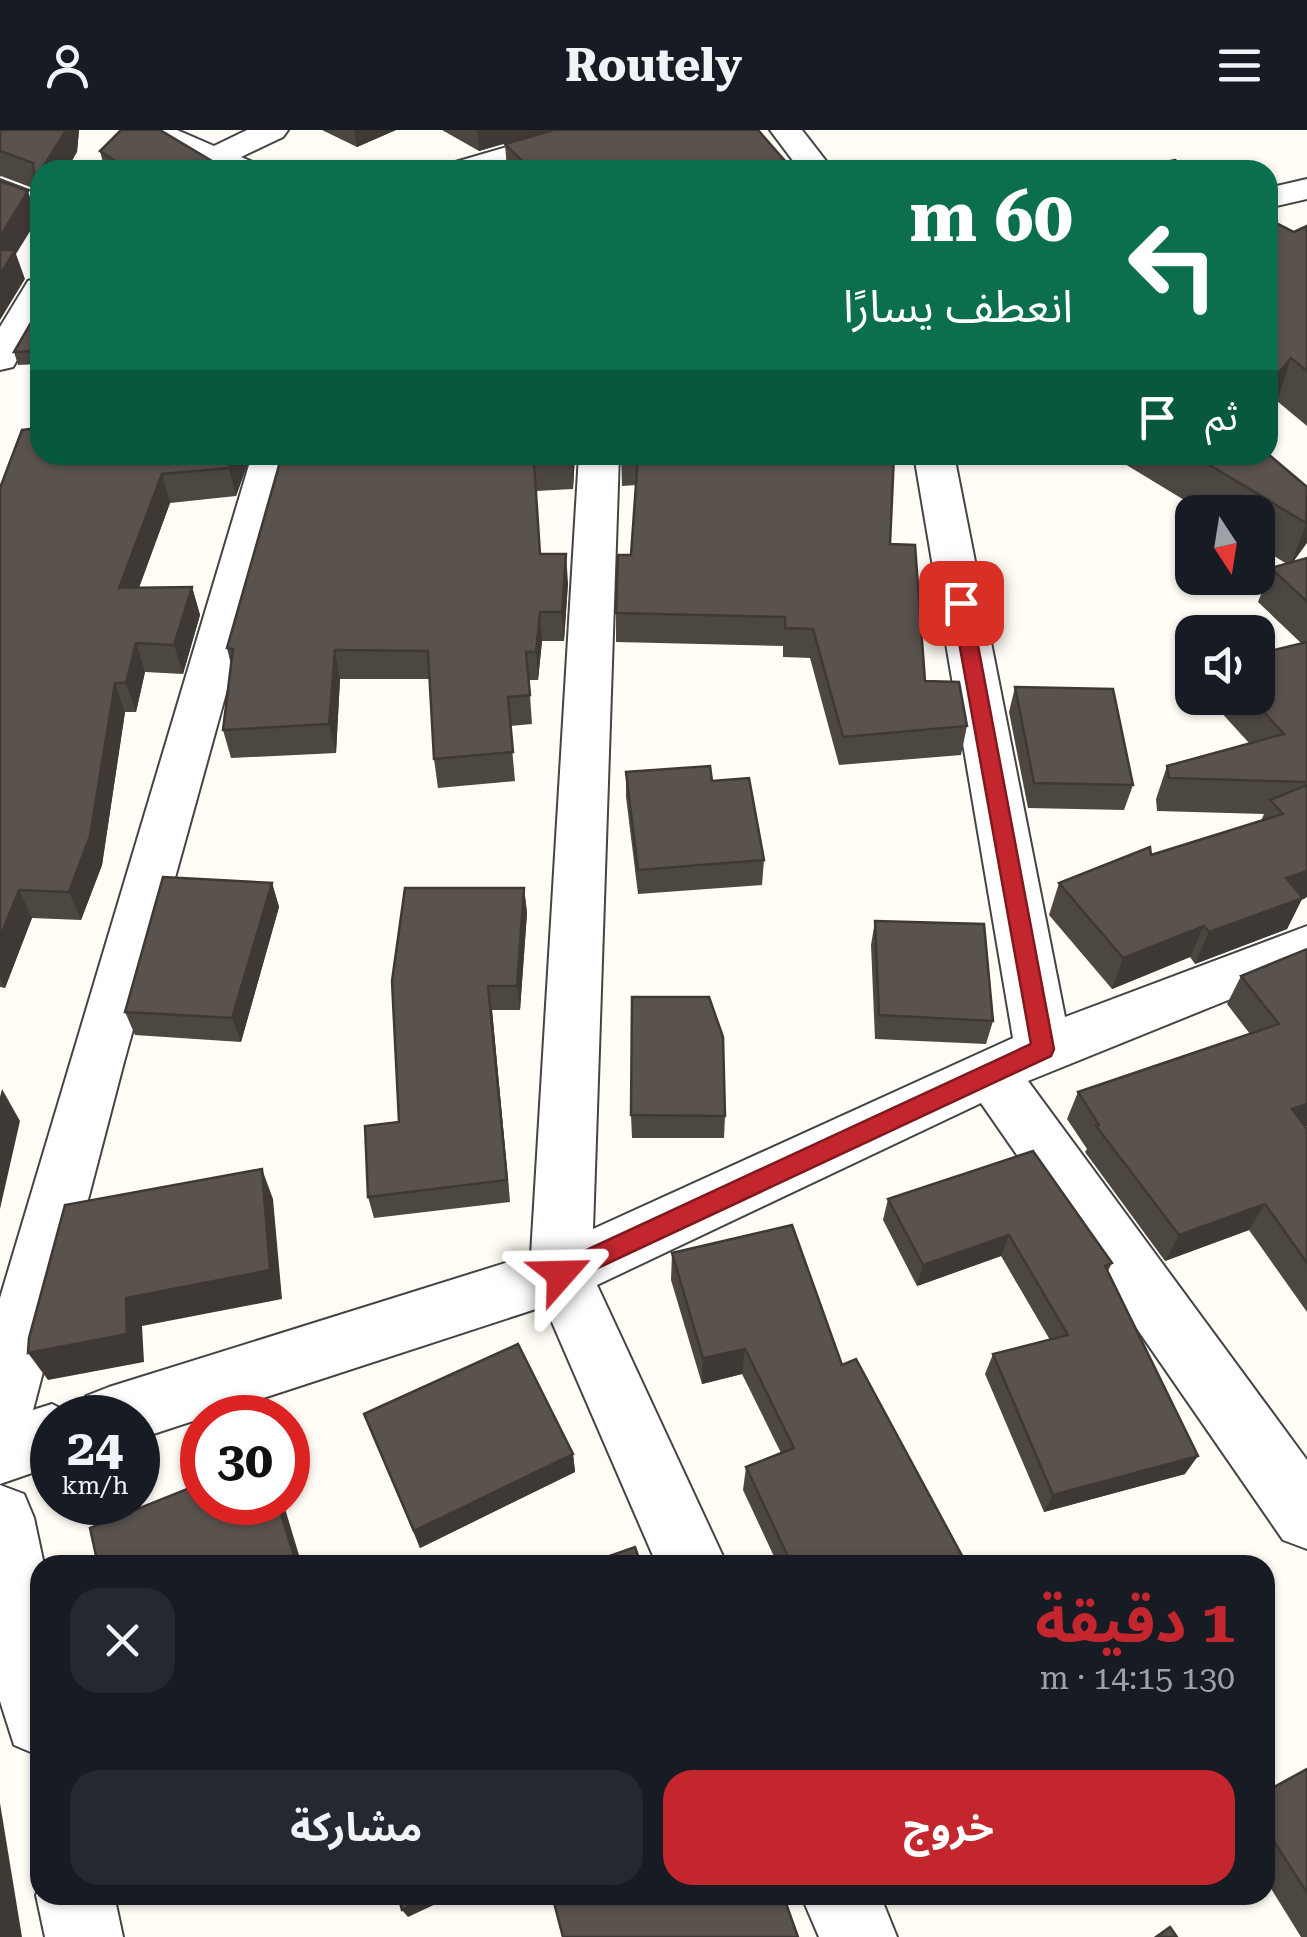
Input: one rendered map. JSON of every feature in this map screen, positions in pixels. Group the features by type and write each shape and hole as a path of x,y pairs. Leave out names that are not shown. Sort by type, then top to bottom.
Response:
{"street":[{"path":"150,130 221,160"},
{"path":"235,160 272,130"},
{"path":"497,160 599,130"},
{"path":"786,130 810,160"},
{"path":"1278,196 1307,189"},
{"path":"0,190 30,203"},
{"path":"0,359 30,306"},
{"path":"0,1412 96,1062 269,465"},
{"path":"599,465 561,1274 687,1555"},
{"path":"935,465 1017,1061 1307,1516"},
{"path":"160,1402 561,1274 1017,1061 1307,946"},
{"path":"0,1452 30,1443"},
{"path":"0,1518 30,1668"},
{"path":"77,1905 84,1937"},
{"path":"844,1905 858,1937"}],"building":[{"path":"0,130 66,130 47,160 30,162 0,151"},
{"path":"121,130 160,130 210,160 114,160 100,151"},
{"path":"554,130 758,130 784,160 521,160 505,144"},
{"path":"0,181 28,191 0,237"},
{"path":"1278,224 1294,232 1307,226 1307,371 1291,358 1278,374"},
{"path":"0,250 15,250 0,275"},
{"path":"30,324 30,351 14,352"},
{"path":"30,429 30,465 230,465 162,474 119,588 192,587 174,645 136,643 126,683 115,683 90,836 69,892 19,890 0,937 0,488 22,430"},
{"path":"1278,462 1307,487 1306,523 1275,504 1275,495 1259,495 1210,465"},
{"path":"279,465 534,465 540,554 566,554 562,612 540,612 536,652 526,652 530,695 508,697 513,752 434,759 428,651 335,650 329,724 223,730 233,649 227,648"},
{"path":"637,465 894,465 890,544 915,545 925,681 959,682 967,726 843,737 813,629 785,628 785,617 616,613 618,555 631,555"},
{"path":"1307,558 1307,602 1275,572 1275,567"},
{"path":"1307,642 1307,782 1169,778 1167,766 1284,734 1267,715 1275,715 1275,650"},
{"path":"1015,687 1113,689 1133,785 1034,783"},
{"path":"710,766 712,781 749,778 764,860 638,870 626,772"},
{"path":"1307,785 1307,871 1286,878 1303,898 1209,932 1204,926 1123,958 1059,883 1150,847 1151,855 1283,814 1270,800"},
{"path":"163,877 272,883 232,1018 125,1012"},
{"path":"405,888 524,888 517,986 488,986 507,1180 368,1197 365,1126 399,1122 392,981"},
{"path":"875,921 984,924 993,1021 879,1015"},
{"path":"1307,949 1307,1104 1292,1109 1307,1129 1307,1263 1265,1204 1179,1235 1096,1126 1099,1125 1078,1092 1279,1024 1241,976"},
{"path":"632,997 709,997 723,1037 725,1116 631,1115"},
{"path":"1033,1151 1112,1263 1105,1266 1198,1456 1053,1495 993,1354 1068,1335 1009,1235 923,1265 888,1199"},
{"path":"262,1169 270,1270 126,1298 127,1334 28,1353 65,1205"},
{"path":"792,1225 842,1365 856,1359 962,1555 787,1555 746,1467 794,1448 745,1349 703,1358 672,1253"},
{"path":"518,1344 573,1454 414,1531 364,1414"},
{"path":"180,1492 180,1525 284,1525 294,1555 96,1555 90,1528 160,1525 160,1500"},
{"path":"635,1547 638,1555 612,1555"},
{"path":"1307,1769 1307,1893 1275,1843 1275,1787"},
{"path":"555,1905 787,1905 798,1937 563,1937"},
{"path":"1170,1927 1177,1937 1156,1937"}],"route":[{"path":"561,1274 1043,1049 961,603"}]}
